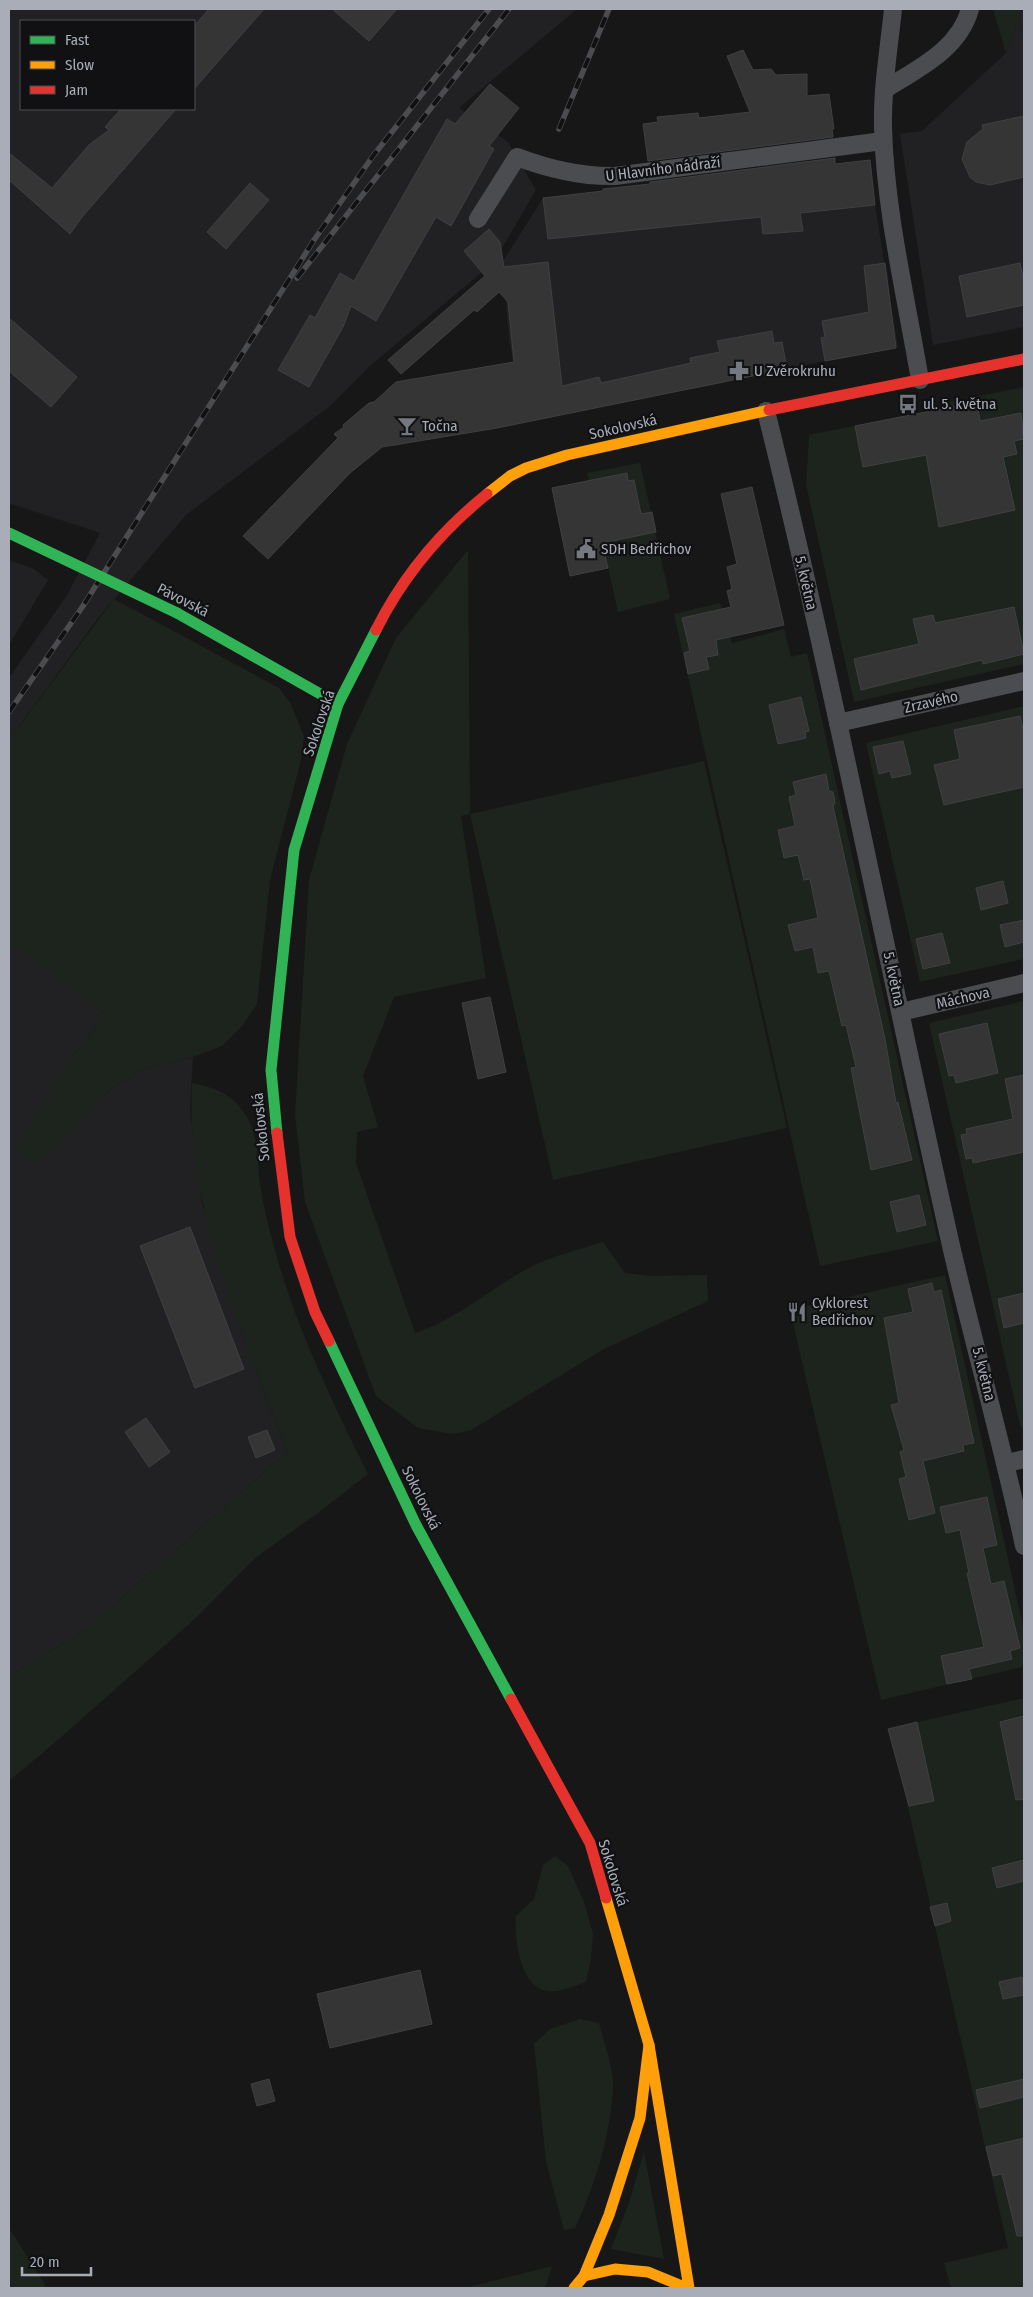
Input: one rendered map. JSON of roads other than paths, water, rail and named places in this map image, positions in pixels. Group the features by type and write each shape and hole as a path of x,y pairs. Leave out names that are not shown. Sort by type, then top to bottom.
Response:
{"main road":[{"name":"Sokolovská","path":"688,2288 649,2046 590,1842 416,1525 315,1312 290,1237 271,1070 294,850 338,704 385,612 411,571 472,506 510,476 526,468 567,455 766,411 1024,359"},
{"name":"Pávovská","path":"9,533 177,613 338,704"},
{"path":"574,2288 584,2276 609,2215 640,2118 649,2046"},
{"path":"584,2276 615,2269 648,2272 688,2288"}],"street":[{"path":"893,9 884,90 883,141 890,201 920,380"},
{"path":"884,90 936,56 950,44 967,20 970,9"},
{"name":"U Hlavního nádraží","path":"478,219 517,157 567,173 590,176 615,176 883,141"},
{"name":"5. května","path":"766,411 838,723 953,1253 1007,1463 1024,1546"},
{"name":"Zrzavého","path":"838,723 1024,682"},
{"name":"Máchova","path":"901,1012 1024,983"},
{"path":"1007,1463 1024,1459"}],"railway":[{"path":"9,712 83,606 314,240 373,156 489,9"},
{"path":"297,278 509,9"},
{"path":"559,129 609,9"}],"place":[{"name":"U Zvěrokruhu","path":"739,371"},
{"name":"ul. 5. května","path":"908,404"},
{"name":"Točna","path":"407,426"},
{"name":"SDH Bedřichov","path":"586,549"},
{"name":"Cyklorest Bedřichov","path":"797,1312"}]}
